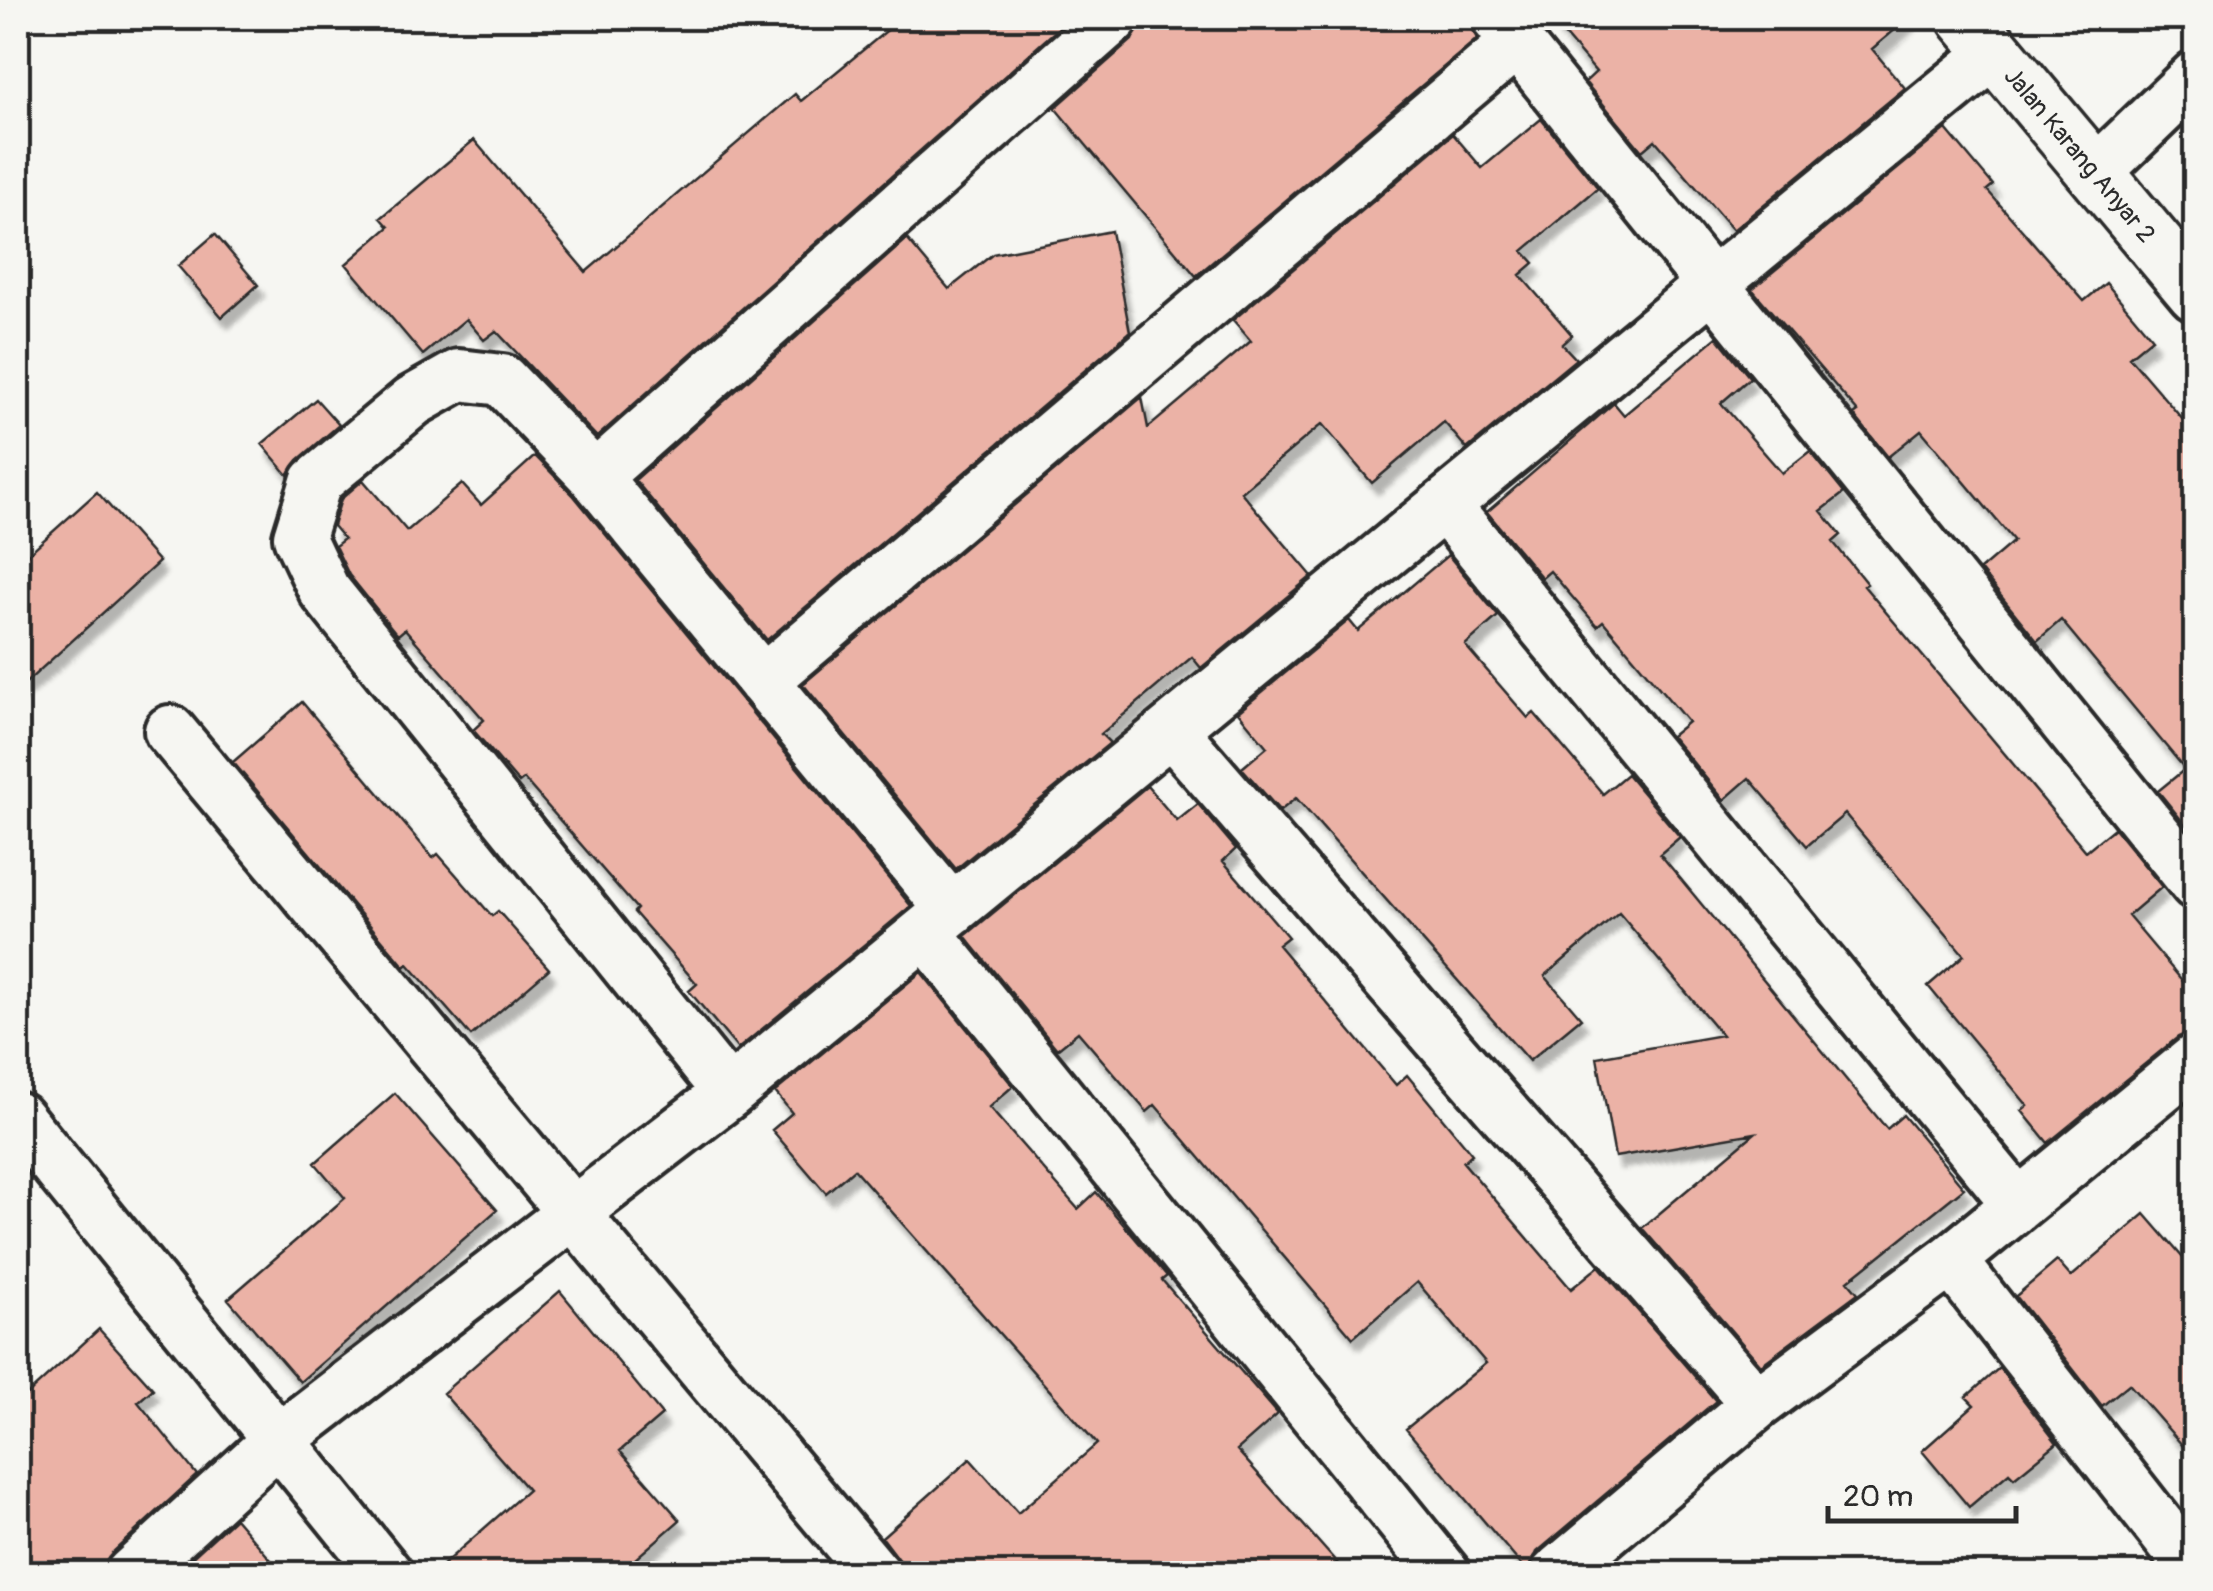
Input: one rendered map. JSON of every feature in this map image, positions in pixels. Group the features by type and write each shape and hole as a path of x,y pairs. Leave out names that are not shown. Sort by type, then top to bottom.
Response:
{"street":[{"path":"595,477 1112,18"},
{"path":"763,681 1507,30 2196,884"},
{"path":"131,1574 278,1440 729,1093 1712,283 1980,35"},
{"name":"Jalan Karang Anyar 2","path":"1980,35 2196,292"},
{"path":"2096,173 2196,76"},
{"path":"729,1093 324,590 299,538 316,482 412,401 458,375 502,380 595,477 763,681 939,921 1446,1574"},
{"path":"1444,504 2018,1204"},
{"path":"1171,730 1757,1404"},
{"path":"170,731 875,1574"},
{"path":"1556,1574 1757,1404 1951,1260 2196,1059"},
{"path":"18,1118 387,1574"},
{"path":"1951,1260 2196,1573"}],"building":[{"path":"902,18 1070,18 597,437 496,331 484,340 466,319 423,355 346,264 389,227 381,218 474,140 586,272 795,94 801,101"},
{"path":"1141,18 1469,18 1477,39 1196,276 1055,108 1132,40"},
{"path":"1550,18 1909,18 1872,49 1905,88 1733,230 1655,140 1642,151 1585,82 1596,72"},
{"path":"1541,119 1598,188 1523,251 1534,263 1520,275 1572,335 1562,344 1576,359 1467,449 1444,422 1372,483 1322,424 1241,492 1312,576 1201,668 1192,657 1101,734 1110,743 956,869 803,684 1142,397 1148,428 1251,341 1233,320 1453,134 1482,168"},
{"path":"1946,129 1993,185 1987,190 2084,301 2106,283 2152,338 2129,357 2196,435 2196,838 2158,791 2185,769 2061,620 2037,641 1980,570 2014,541 1921,430 1888,457 1854,415 1858,412 1752,289"},
{"path":"1111,231 1130,332 767,640 635,480 907,239 949,289 993,254"},
{"path":"215,234 258,285 222,317 178,266"},
{"path":"1717,337 1750,378 1721,403 1782,473 1810,451 1844,493 1821,511 1841,535 1833,542 1867,584 1864,586 2086,851 2114,828 2162,887 2128,916 2196,997 2196,1031 2178,1037 2048,1143 2022,1111 2028,1106 1928,986 1964,955 1845,814 1807,846 1749,778 1724,800 1671,736 1688,722 1603,621 1597,626 1550,571 1542,578 1487,512 1614,403 1624,415"},
{"path":"316,399 339,425 298,460 288,475 262,444"},
{"path":"535,456 574,496 911,906 738,1049 689,991 697,984 634,912 637,909 524,779 519,783 473,730 484,720 405,629 398,635 395,632 349,575 335,546 344,539 333,526 341,499 363,480 407,531 462,484 481,505"},
{"path":"97,492 159,562 18,690 18,563"},
{"path":"1448,555 1498,616 1465,645 1528,718 1534,713 1603,794 1627,774 1680,837 1660,854 1887,1129 1903,1115 1964,1188 1848,1281 1858,1293 1761,1365 1642,1228 1755,1133 1615,1157 1597,1057 1722,1035 1619,913 1545,976 1581,1018 1529,1061 1296,798 1280,811 1242,768 1267,747 1238,712 1349,620 1358,631"},
{"path":"302,702 433,858 438,854 492,916 498,911 549,969 471,1036 408,964 405,967 233,762"},
{"path":"1147,786 1177,821 1198,804 1236,849 1223,861 1288,937 1278,945 1396,1085 1407,1075 1472,1154 1463,1162 1571,1289 1599,1266 1716,1401 1537,1552 1528,1573 1406,1429 1486,1363 1417,1282 1353,1338 1155,1105 1147,1112 1078,1032 1057,1049 965,936"},
{"path":"921,972 1013,1086 989,1107 1078,1209 1096,1192 1167,1276 1162,1280 1278,1414 1237,1450 1347,1574 910,1574 882,1537 970,1459 1018,1513 1097,1444 854,1169 826,1193 772,1130 792,1113 775,1092"},
{"path":"395,1093 497,1210 300,1382 228,1299 345,1198 315,1163"},
{"path":"2145,1214 2196,1273 2196,1461 2129,1384 2102,1406 2016,1296 2057,1261 2071,1277"},
{"path":"560,1291 662,1415 620,1451 680,1520 618,1574 432,1574 528,1490 443,1393"},
{"path":"99,1329 153,1389 138,1402 197,1475 112,1553 103,1574 18,1574 18,1403"},
{"path":"1999,1368 2057,1443 2014,1478 2009,1473 1969,1507 1922,1451 1974,1405 1966,1397"},
{"path":"235,1518 283,1574 174,1574"}]}
